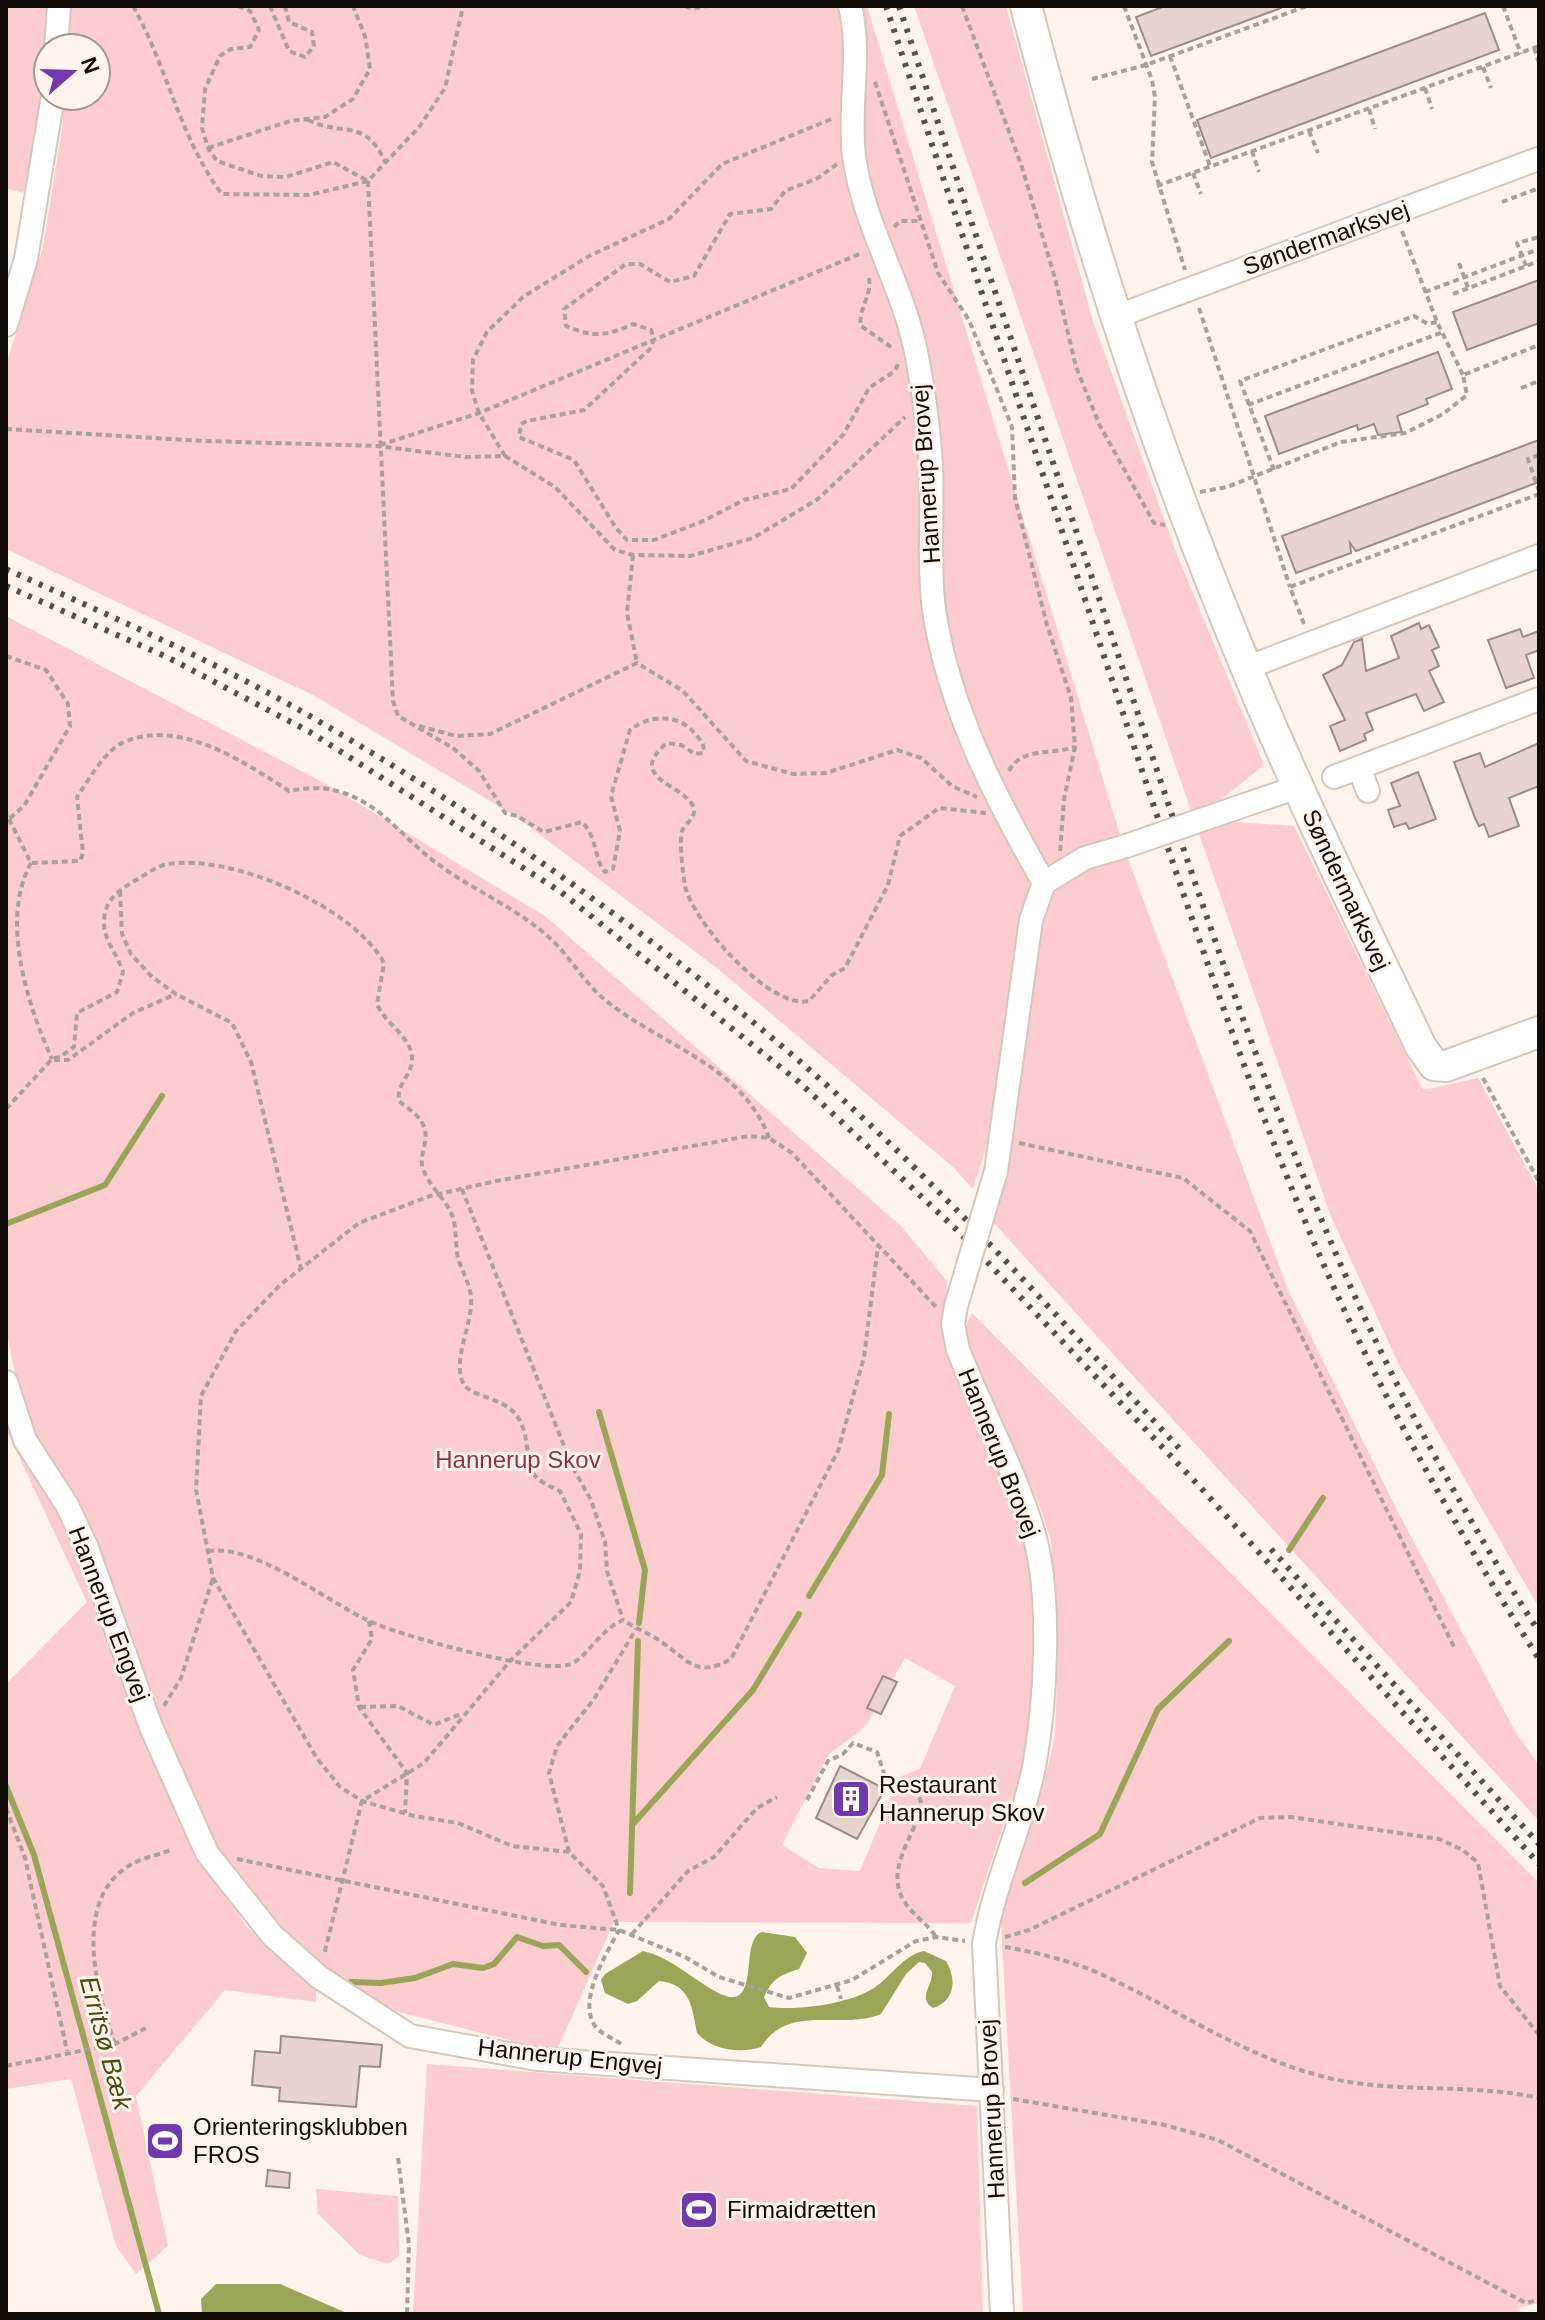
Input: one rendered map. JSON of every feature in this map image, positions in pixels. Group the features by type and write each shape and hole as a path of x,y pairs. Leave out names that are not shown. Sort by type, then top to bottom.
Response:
{"street":[{"path":"57,32 59,6"},
{"name":"Hannerup Brovej","path":"850,6 857,37 850,111 854,156 916,352 924,398 931,464 934,607 944,664 958,707 996,797 1053,877"},
{"name":"Søndermarksvej","path":"1026,6 1115,317 1178,496 1246,668 1298,787 1421,1047 1434,1065 1446,1066 1471,1058"},
{"path":"6,325 26,259 50,112"},
{"name":"Søndermarksvej","path":"1115,317 1538,159"},
{"path":"1246,668 1539,556"},
{"path":"1334,777 1539,699"},
{"path":"1359,768 1368,791"},
{"path":"954,1315 996,1171 1031,920 1053,877 1085,858 1298,787"},
{"path":"1471,1058 1539,1032"},
{"name":"Hannerup Brovej","path":"954,1315 958,1350 1034,1533 1046,1669 1033,1771 989,1912 984,1944 1002,2314"},
{"name":"Hannerup Engvej","path":"6,1382 25,1440 67,1505 87,1548 151,1727 207,1853 272,1935 319,1977 410,2036 537,2059 992,2090"}],"path":[{"path":"133,6 151,39 202,167 222,194 309,195 368,181 420,126 445,88 463,6"},
{"path":"238,6 250,11 256,20 258,38 250,47 231,49 220,56 205,89 202,128 208,148 217,161 261,176 286,177 333,162 368,181"},
{"path":"270,6 289,51 305,57 314,46 312,32 289,22 285,6"},
{"path":"208,148 305,119 325,117 353,99 370,69 365,36 353,6"},
{"path":"685,6 692,9 707,6"},
{"path":"962,6 1021,164 1055,278 1076,367 1100,426 1154,523 1191,529"},
{"path":"1092,79 1170,56 1307,6"},
{"path":"1503,6 1521,54"},
{"path":"1157,186 1536,47 1539,63"},
{"path":"1170,56 1210,167"},
{"path":"1483,67 1491,88"},
{"path":"873,77 938,273 969,320 1012,427 1015,498 1047,625 1071,698 1075,747 1053,877"},
{"path":"1425,88 1432,109"},
{"path":"1369,109 1375,129"},
{"path":"850,111 722,164 669,219 589,256 523,297 487,332 473,360 472,391 479,413 505,456 555,487 615,550 633,555 690,556 753,538 818,499 924,398"},
{"path":"305,119 322,127 354,128 377,144 385,163"},
{"path":"1309,131 1318,153"},
{"path":"1252,151 1259,172"},
{"path":"854,156 801,187 785,191 771,209 730,214 694,276 670,282 640,264 626,264 588,289 562,312 566,326 581,333 607,335 633,324 651,330 654,339 650,349 584,410 527,421 519,429 523,442 574,460 616,528 627,540 640,542 701,522 744,500 791,489 843,435 869,388 895,371 899,363 892,346 861,326 860,317 871,287 869,275"},
{"path":"1193,173 1201,194"},
{"path":"368,181 378,446 393,701 398,716 453,748 479,771 505,813 517,816 544,832 582,822 594,839 600,866 605,872 613,869 620,840 611,796 630,730 638,723 667,717 684,722 701,740 703,753 695,754 681,745 667,743 654,758 653,765 659,780 667,788 687,796 693,807 693,816 682,836 685,888 695,911 728,953 781,998 792,1003 809,1001 832,975 845,968 888,885 900,836 931,810 939,808 985,814 992,810 1014,761 1023,756 1075,747"},
{"path":"1502,202 1539,188"},
{"path":"1178,496 1227,487 1341,442 1405,433 1443,414 1467,395 1463,375 1437,322 1395,213"},
{"path":"1526,266 1517,243 1539,237"},
{"path":"1425,292 1539,249"},
{"path":"378,446 479,413 865,252 867,263"},
{"path":"1453,294 1539,261"},
{"path":"1459,263 1468,288"},
{"path":"1274,470 1240,381 1393,320 1414,316 1428,324 1437,322"},
{"path":"1248,405 1443,332"},
{"path":"1463,375 1539,345"},
{"path":"1521,388 1539,381"},
{"path":"6,429 204,441 378,446 466,457 505,456"},
{"path":"1311,641 1290,587 1539,492 1528,459 1539,455"},
{"path":"1520,501 1523,510"},
{"path":"1468,520 1472,529"},
{"path":"1418,540 1422,548"},
{"path":"633,555 627,613 637,663 683,691 746,761 793,774 826,773 897,750 921,758 952,786 969,796 996,797"},
{"path":"1373,556 1376,565"},
{"path":"1323,575 1327,584"},
{"path":"6,656 46,670 68,704 70,726 24,806 8,817 31,863 15,909 14,937 52,1059"},
{"path":"413,725 456,736 490,734 637,663"},
{"path":"31,863 80,861 83,853 77,797 122,742 157,735 234,755 289,791 321,785 370,806 436,863 504,905 554,943 603,998 637,1022 677,1043 732,1085 751,1106 769,1138"},
{"path":"6,1109 52,1059 74,1047 75,1021 82,1008 112,996 122,984 123,972 110,946 104,922 107,904 121,889 167,863 232,867 287,885 373,946 384,963 377,1004 412,1053 412,1064 401,1084 399,1101 418,1116 424,1127 426,1137 420,1160 428,1180 452,1215 459,1260 471,1296 472,1315 460,1369 462,1380 467,1389 508,1405 520,1421 528,1448 528,1465 540,1483 560,1491 581,1534 580,1571 571,1602 511,1660 424,1763 362,1801 340,1880 319,1977"},
{"path":"121,889 122,934 131,954 152,977 176,994 232,1023 251,1062 301,1269"},
{"path":"52,1059 68,1060 133,1013 176,994"},
{"path":"1471,1058 1539,1182"},
{"path":"569,1852 512,1846 458,1823 405,1814 362,1801 340,1787 316,1757 213,1578 196,1490 201,1396 236,1331 301,1269 359,1223 439,1194 702,1142 749,1136 769,1138 792,1153 878,1246 954,1315"},
{"path":"1001,1140 1183,1178 1250,1231 1455,1649"},
{"path":"462,1189 572,1466 591,1500 605,1542 607,1571 623,1620 664,1643 689,1665 714,1668 731,1659 838,1451 864,1357 878,1246"},
{"path":"208,1551 224,1548 267,1566 369,1621 511,1660 550,1666 571,1664 586,1653 608,1627 623,1620"},
{"path":"151,1727 181,1678 213,1578"},
{"path":"369,1621 372,1639 353,1670 359,1707 407,1773 405,1814"},
{"path":"626,2065 626,2051 620,2042 594,2025 590,2013 593,1981 619,1930 603,1886 569,1852 549,1773 557,1746 594,1699 636,1629"},
{"path":"359,1707 398,1706 434,1725 469,1710"},
{"path":"807,1800 828,1761 843,1754 853,1743 877,1752 887,1782 910,1787 922,1802 923,1814 897,1864 900,1892 910,1909 936,1937"},
{"path":"632,1934 688,1871 714,1857 757,1808 777,1797"},
{"path":"6,1808 25,1858 67,2051"},
{"path":"984,1944 1029,1930 1260,1818 1291,1817 1439,1839 1463,1850 1478,1863 1500,1986 1539,2035"},
{"path":"115,2044 93,1964 94,1928 106,1891 128,1866 171,1850"},
{"path":"207,1853 560,1925 619,1930 742,1986 789,1998 837,1986 916,1941 936,1937 1045,1954 1102,1974 1248,2049 1319,2076 1379,2087 1507,2091 1539,2098"},
{"path":"837,1986 841,1999"},
{"path":"6,2066 67,2051 115,2044 148,2027"},
{"path":"992,2090 1017,2100 1165,2125 1218,2140 1526,2303 1539,2299"},
{"path":"398,2158 409,2245 407,2314"}],"green space":[{"path":"6,6 46,6 45,32 32,32 32,112 40,112 38,145 23,193 6,188"},
{"path":"67,6 867,6 1120,835 1052,866 1034,882 1025,900 1013,959 992,1124 973,1189 953,1167 717,968 515,816 313,695 6,549 6,365 43,247 63,112 112,112 112,32 66,32"},
{"path":"914,6 1006,6 1093,321 1176,552 1264,765 1218,802 1191,811"},
{"name":"Hannerup Skov","path":"6,616 326,784 545,916 900,1225 947,1281 944,1336 1026,1533 1036,1638 1028,1751 971,1923 614,1922 556,2052 391,2010 348,1989 278,1931 203,1830 22,1407 6,1330","holes":["905,1658 955,1686 920,1769 899,1777 860,1871 819,1868 782,1845 828,1755 865,1727"]},
{"path":"1224,821 1294,826 1423,1090 1478,1078 1539,1191 1539,1608 1398,1363 1330,1214 1198,831"},
{"path":"1127,856 1289,1292 1399,1514 1515,1731 1539,1765 1539,1821 991,1220 1015,1129 1041,923 1047,906 1062,883 1072,875"},
{"path":"972,1313 1539,1883 1539,2303 1514,2309 1529,2314 1023,2314 1001,1924 1009,1880 1042,1791 1055,1736 1058,1651 1051,1541 1039,1504 992,1407 970,1352 965,1327"},
{"path":"6,1408 65,1517 187,1833 246,1926 316,1987 316,2002 225,1990 136,2096 168,2246 136,2274 116,2246 71,2079 6,2089 6,1684 87,1602 6,1429"},
{"name":"Firmaidrætten","path":"427,2064 977,2106 983,2314 413,2314"},
{"path":"316,2189 398,2196 399,2256 388,2264 360,2255 318,2214"}],"shaded area":[{"path":"762,1932 795,1937 807,1953 799,1969 782,1976 770,1986 764,1997 769,2007 808,2007 863,1994 903,1962 924,1951 946,1961 952,1975 952,1989 940,2005 933,2008 928,2004 926,1996 932,1972 925,1963 919,1962 906,1974 881,2014 849,2020 800,2021 773,2033 761,2047 744,2050 718,2047 703,2039 697,2033 688,1998 669,1983 659,1981 637,2001 628,2004 605,1993 601,1980 605,1974 643,1951 671,1963 713,1990 729,1997 739,1995 745,1987 755,1938"},
{"path":"216,2284 280,2284 349,2314 202,2314 201,2299"}],"building":[{"path":"1165,6 1281,8 1151,56 1136,17"},
{"path":"1485,13 1499,50 1211,158 1197,120"},
{"path":"1539,280 1539,323 1467,350 1453,312"},
{"path":"1438,352 1452,389 1426,399 1428,404 1397,416 1402,432 1378,435 1374,424 1358,430 1357,425 1279,454 1265,416"},
{"path":"1539,440 1539,482 1356,551 1350,543 1351,553 1296,573 1282,536"},
{"path":"1419,623 1421,629 1429,625 1439,647 1432,650 1439,666 1429,671 1444,702 1424,711 1416,694 1366,713 1373,730 1364,734 1366,740 1340,751 1330,726 1345,720 1323,675 1342,665 1354,642 1362,639 1366,671 1399,658 1391,636"},
{"path":"1520,629 1523,637 1539,631 1539,650 1526,655 1534,678 1506,688 1488,640"},
{"path":"1539,743 1539,786 1509,798 1519,826 1489,837 1484,824 1479,826 1475,818 1454,762 1480,753 1485,767"},
{"path":"1418,772 1436,819 1409,829 1406,823 1394,827 1388,810 1400,806 1391,783"},
{"path":"883,1676 897,1682 881,1714 867,1708"},
{"name":"Restaurant Hannerup Skov","path":"840,1766 885,1789 857,1839 816,1818"},
{"path":"281,2036 382,2045 380,2067 360,2066 356,2107 279,2101 280,2088 252,2085 255,2051 280,2053"},
{"path":"268,2170 290,2173 289,2188 266,2186"}],"waterway":[{"path":"6,1224 105,1185 162,1096"},
{"path":"599,1412 645,1570 639,1623"},
{"path":"809,1596 882,1475 889,1414"},
{"path":"1289,1550 1323,1498"},
{"path":"632,1825 753,1690 799,1614"},
{"path":"630,1893 638,1641"},
{"path":"1025,1883 1100,1834 1158,1709 1229,1641"},
{"name":"Erritsø Bæk","path":"6,1786 34,1855 159,2314"},
{"path":"351,1982 381,1983 415,1978 453,1964 483,1968 494,1964 517,1937 543,1946 559,1945 586,1972"}],"railway":[{"path":"886,6 1181,887 1282,1165 1334,1289 1387,1397 1475,1556 1539,1659"},
{"path":"899,6 1199,893 1246,1028 1298,1162 1348,1281 1423,1435 1479,1535 1539,1632"},
{"path":"6,569 205,660 282,700 447,800 631,926 748,1018 855,1110 997,1252 1179,1448"},
{"path":"6,586 167,657 310,732 561,892 799,1082 957,1230 1201,1488 1539,1864"},
{"path":"1271,1549 1539,1844"}],"place":[{"name":"Restaurant Hannerup Skov","path":"851,1799"},
{"name":"Orienteringsklubben FROS","path":"165,2141"},
{"name":"Firmaidrætten","path":"699,2210"}]}
